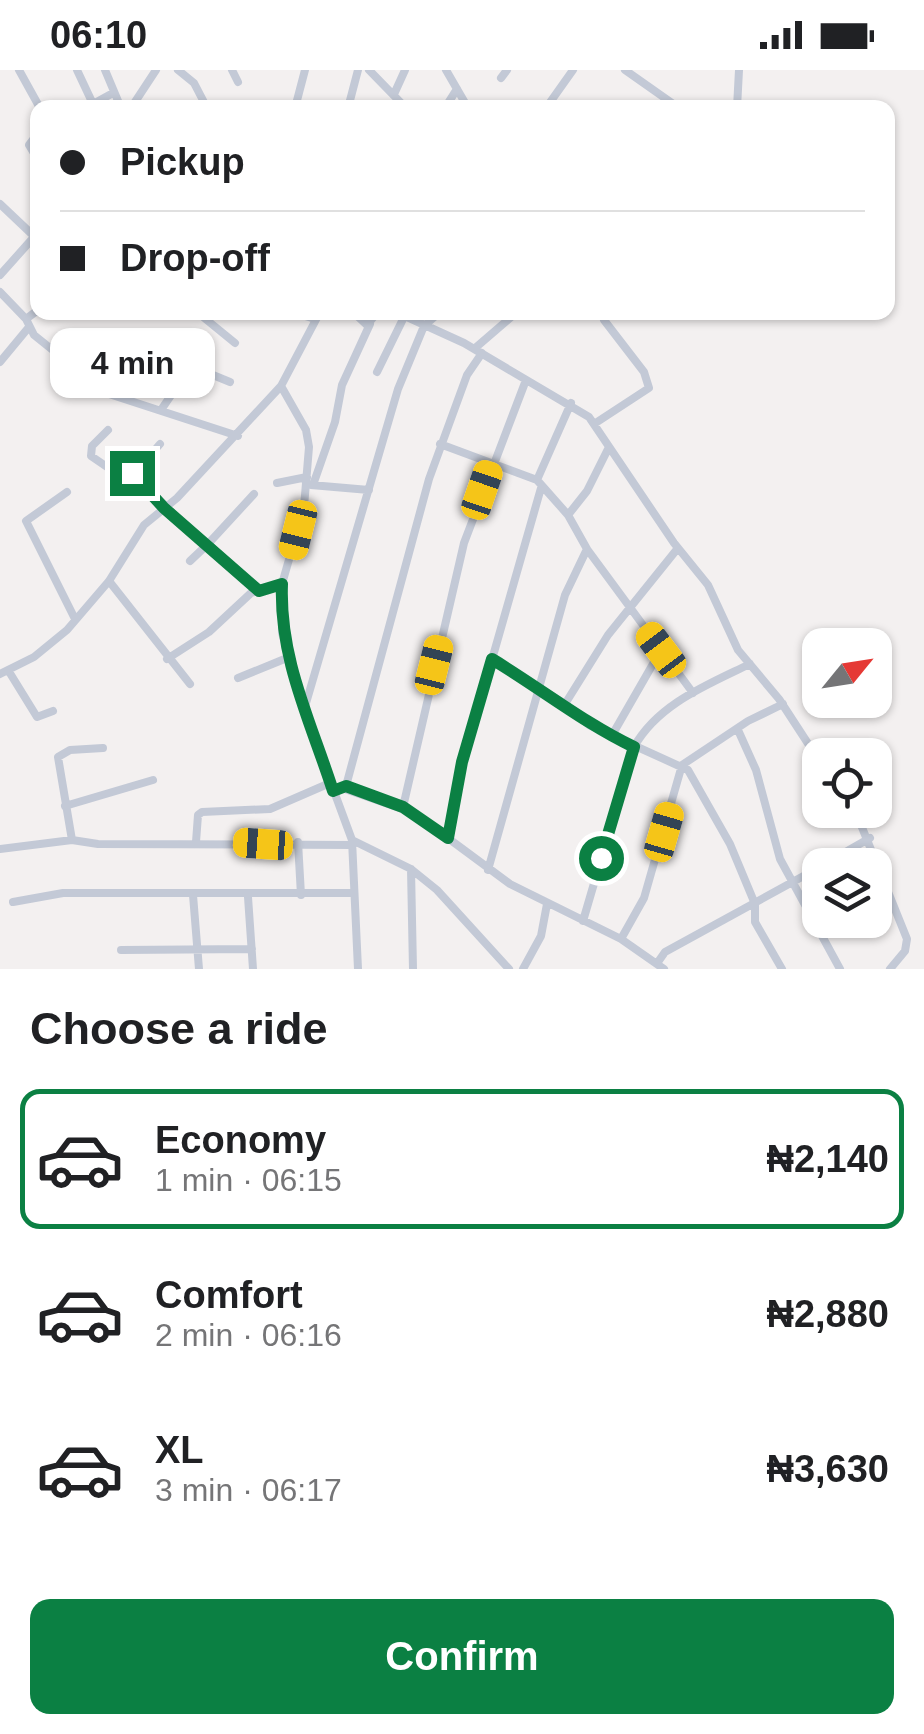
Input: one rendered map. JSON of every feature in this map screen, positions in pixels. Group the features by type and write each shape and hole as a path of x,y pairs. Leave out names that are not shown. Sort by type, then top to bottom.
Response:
{"street":[{"path":"19,70 36,100"},
{"path":"77,70 87,100"},
{"path":"104,70 117,100"},
{"path":"136,100 156,70"},
{"path":"178,70 194,84 202,100"},
{"path":"232,70 238,82"},
{"path":"297,100 305,70"},
{"path":"350,100 358,70"},
{"path":"369,70 401,100"},
{"path":"396,92 404,70"},
{"path":"446,70 463,100"},
{"path":"552,100 573,70"},
{"path":"625,70 668,100"},
{"path":"737,100 739,70"},
{"path":"450,100 457,90"},
{"path":"97,100 113,93"},
{"path":"0,204 30,232"},
{"path":"0,275 30,244"},
{"path":"0,292 27,323 106,394 238,436"},
{"path":"0,362 30,319"},
{"path":"207,320 236,343"},
{"path":"53,711 38,717 4,672 42,651 110,581 144,524 238,436 281,386 316,320"},
{"path":"364,320 370,324"},
{"path":"358,969 353,843 304,710 280,621 282,584 309,482 335,422 342,385 373,320"},
{"path":"376,372 398,320"},
{"path":"412,320 478,351 571,403 594,424 678,548 708,585 738,650 783,704 805,738"},
{"path":"304,710 398,389 424,326 431,320"},
{"path":"346,786 440,444 478,351 509,320"},
{"path":"594,424 649,388 644,372 604,320"},
{"path":"118,366 127,368 150,338 191,366 230,382"},
{"path":"161,410 191,366"},
{"path":"403,807 464,543 526,380"},
{"path":"281,386 306,430 309,482"},
{"path":"448,838 462,762 539,484 571,403"},
{"path":"108,430 92,446 91,456 110,469 134,474 164,508 259,591"},
{"path":"134,474 160,444"},
{"path":"440,444 539,484 568,515 587,550 693,692"},
{"path":"568,515 587,492 608,448"},
{"path":"277,482 369,490"},
{"path":"67,492 26,520 75,619"},
{"path":"190,561 254,494"},
{"path":"566,704 629,608 678,548"},
{"path":"488,870 565,595 587,550"},
{"path":"110,581 167,660 190,684"},
{"path":"167,660 259,591 282,584"},
{"path":"611,736 661,650"},
{"path":"238,678 287,658"},
{"path":"492,659 611,736 682,766 730,844 755,904 755,922 782,969"},
{"path":"583,921 634,747 656,717 693,692 750,664"},
{"path":"621,939 644,898 682,766 783,704"},
{"path":"738,730 756,770 780,859 840,969"},
{"path":"72,840 58,757 70,750 103,748"},
{"path":"65,806 152,780"},
{"path":"196,842 198,815 202,812 270,809 332,787 346,786 403,807 488,870 547,904 621,939 661,966 665,952 802,877"},
{"path":"865,828 875,864 907,939 904,951 890,969"},
{"path":"853,848 870,838"},
{"path":"0,849 72,840 98,844 353,843 411,868 458,908 505,967"},
{"path":"298,842 301,895"},
{"path":"411,868 413,969"},
{"path":"12,902 63,893 352,893"},
{"path":"193,896 199,969"},
{"path":"248,896 253,969"},
{"path":"522,969 540,936 547,904"},
{"path":"121,950 252,950"}],"route":[{"path":"132,473 164,508 259,591 282,584 280,621 287,658 333,791 346,786 403,807 448,838 462,762 492,659 566,704 590,725 634,747 601,858"}]}
